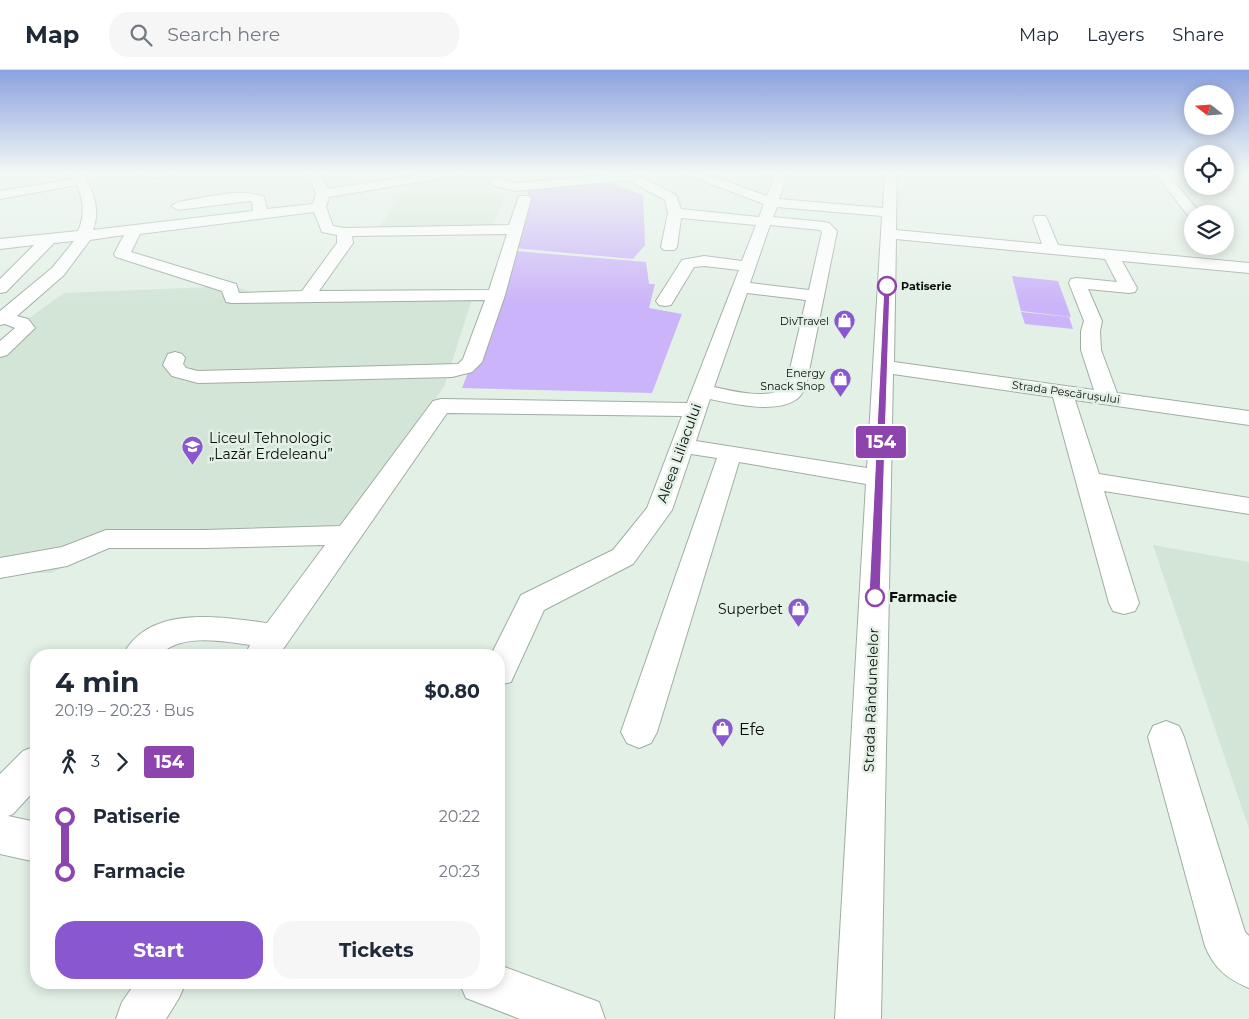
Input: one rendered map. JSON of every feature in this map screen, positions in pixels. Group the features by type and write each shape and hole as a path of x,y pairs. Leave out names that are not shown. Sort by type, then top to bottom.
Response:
{"street":[{"path":"1,319 58,273 84,236 89,216"},
{"path":"154,228 157,216"},
{"path":"0,244 84,236 243,216"},
{"path":"324,216 327,229 344,232 515,229"},
{"path":"175,358 173,365 179,372 198,377 452,371 465,368 472,362 496,295 519,216"},
{"path":"668,247 675,216"},
{"name":"Aleea Liliacului","path":"505,659 532,603 623,557 659,510 684,446 698,400 745,277 766,216"},
{"path":"145,649 154,640 173,632 194,628 268,645 441,406 774,399 789,395 796,386 830,231 815,225 772,216"},
{"path":"786,216 889,223 1052,249 1246,271"},
{"name":"Strada Rândunelelor","path":"858,1019 889,216"},
{"path":"1040,219 1052,249"},
{"path":"134,230 122,254 230,288 232,298 496,295"},
{"path":"307,296 345,243 344,232"},
{"path":"0,290 50,238"},
{"path":"1108,398 1089,346 1089,331 1093,321 1077,283 1128,288 1111,255"},
{"path":"1230,255 1246,271"},
{"path":"664,301 688,263 704,261 745,277 815,296"},
{"path":"0,290 41,288"},
{"path":"0,351 26,328 21,324 1,319"},
{"name":"Strada Pescărușului","path":"884,367 1249,418"},
{"path":"1062,391 1124,603"},
{"path":"684,446 879,478"},
{"path":"639,732 730,454"},
{"path":"1087,480 1249,506"},
{"path":"0,568 67,556 106,539 204,539 348,534"},
{"path":"1166,737 1227,946 1249,966"},
{"path":"0,801 30,769"},
{"path":"0,834 30,841"},
{"path":"139,1019 158,989"},
{"path":"501,989 582,1019"}],"shaded area":[{"path":"386,216 497,216 494,225 380,226"},
{"path":"522,216 644,216 645,245 633,259 514,248"},
{"path":"516,251 646,262 649,284 655,284 649,308 682,314 652,393 462,388"},
{"path":"1012,276 1058,281 1071,317 1021,311"},
{"name":"Liceul Tehnologic „Lazăr Erdeleanu”","path":"234,286 281,303 472,299 444,387 327,543 116,544 51,573 0,573 0,339 64,293"},
{"path":"1021,312 1069,317 1073,329 1025,324"},
{"path":"1153,545 1249,562 1249,829"}],"bus line":[{"name":"154","path":"875,597 887,286"}],"place":[{"name":"Patiserie","path":"887,286"},
{"name":"DivTravel","path":"845,340"},
{"name":"Energy Snack Shop","path":"841,398"},
{"name":"Liceul Tehnologic „Lazăr Erdeleanu”","path":"193,465"},
{"name":"Farmacie","path":"875,597"},
{"name":"Superbet","path":"799,628"},
{"name":"Efe","path":"723,748"}]}
